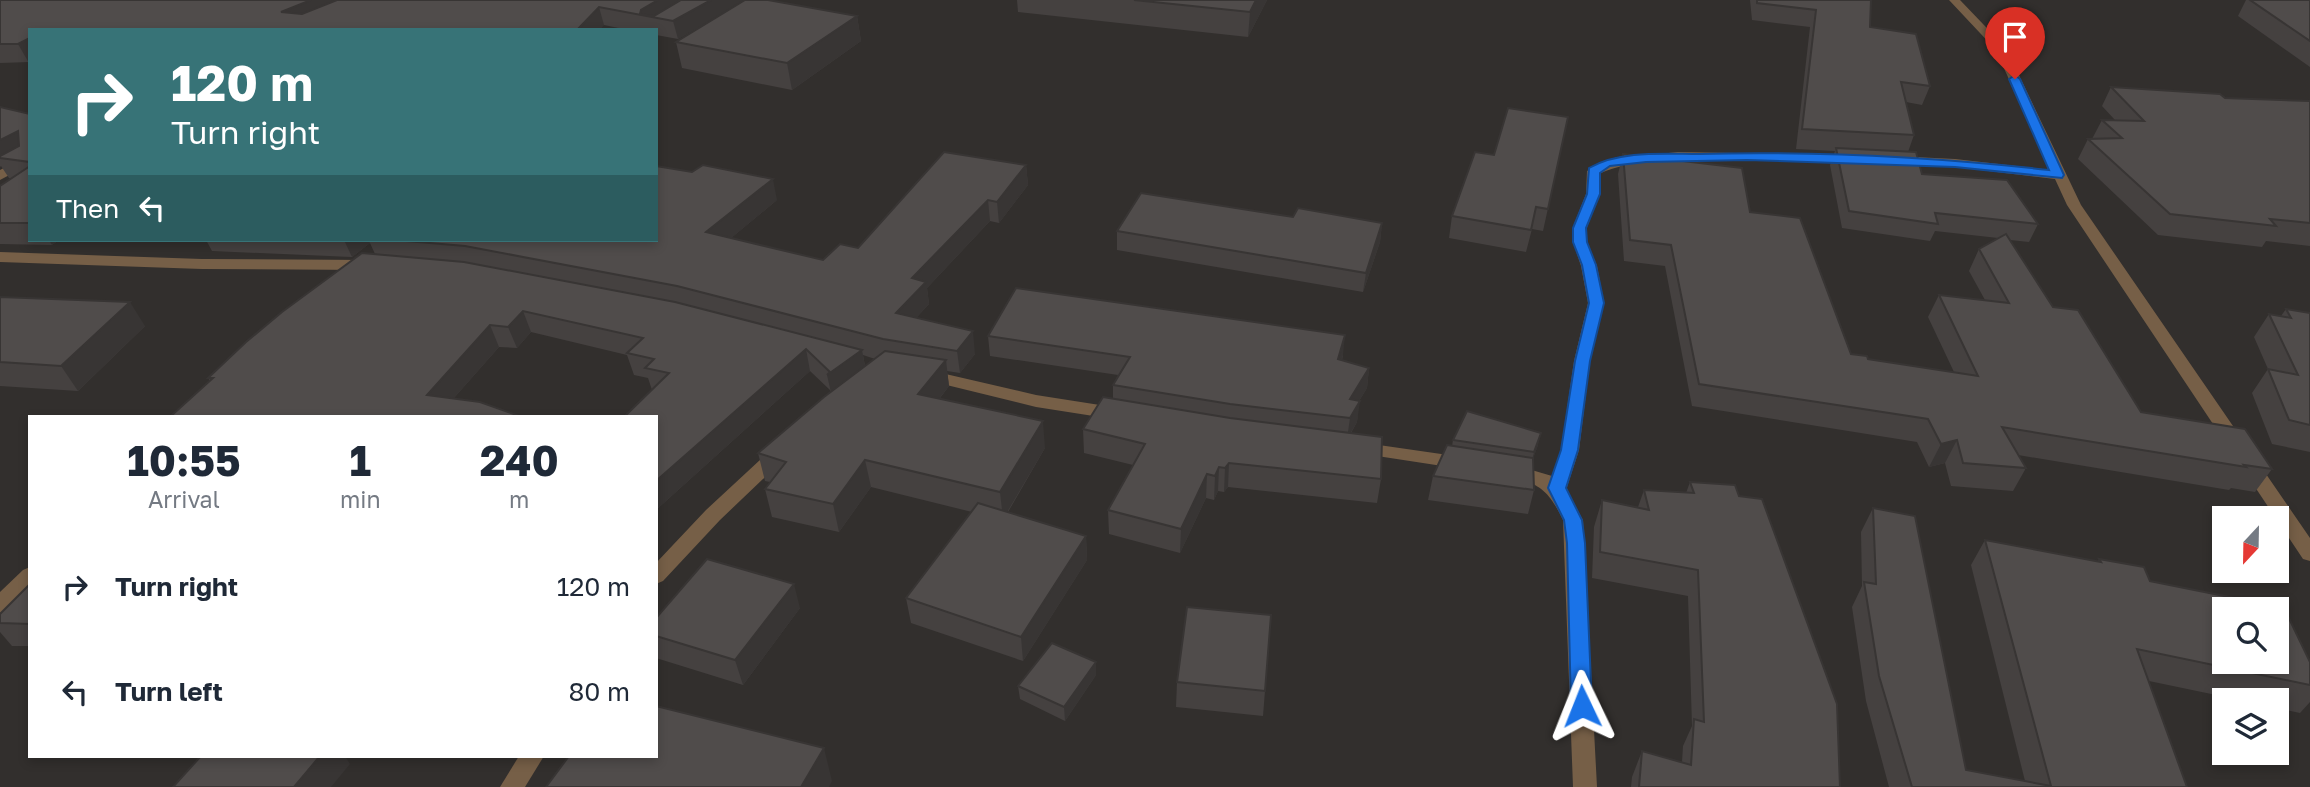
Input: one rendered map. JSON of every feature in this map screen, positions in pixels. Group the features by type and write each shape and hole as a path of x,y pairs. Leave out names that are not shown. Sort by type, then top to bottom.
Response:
{"street":[{"path":"1954,0 2000,48 2058,175 2081,217 2310,555"},
{"path":"1557,488 1570,450 1583,361 1596,303 1589,265 1580,242 1580,228 1593,194 1594,171 1601,166 1646,159 1747,156 1955,163 2058,175"},
{"path":"0,176 28,159"},
{"path":"340,282 378,248"},
{"path":"0,257 202,264 387,266"},
{"path":"909,372 943,377 1036,401 1131,416"},
{"path":"658,574 713,515 796,438"},
{"path":"1345,447 1535,474 1557,488 1573,520 1576,543 1585,787"},
{"path":"0,605 28,577"},
{"path":"512,787 531,758"}],"building":[{"path":"0,0 311,0 281,12 302,14 337,0 658,0 641,10 640,14 654,16 681,0 711,0 673,21 599,7 579,28 28,28 28,39 18,44 0,44"},
{"path":"745,0 768,0 857,16 787,63 676,42"},
{"path":"1134,0 1256,0 1250,12"},
{"path":"1757,0 1871,0 1870,27 1916,34 1930,86 1901,82 1914,135 1802,129 1816,10 1757,3"},
{"path":"2250,0 2310,0 2310,41"},
{"path":"2111,87 2220,94 2225,98 2310,101 2310,223 2270,219 2276,226 2170,214 2088,139 2122,138 2102,120 2144,121"},
{"path":"0,107 28,114 28,162 0,158 19,146 18,131 0,140"},
{"path":"1508,108 1568,117 1548,209 1536,207 1531,230 1452,216 1475,152 1494,155"},
{"path":"1836,148 1916,152 1922,174 2007,180 2038,224 1935,213 1938,224 1849,211"},
{"path":"944,152 1026,165 997,202 988,200 912,278 926,282 896,313 973,331 957,351 883,339 677,286 465,246 418,242 658,242 658,166 692,172 703,165 773,179 706,232 823,260 840,244 858,248"},
{"path":"1623,154 1742,168 1750,212 1800,218 1851,354 1867,356 1868,359 1978,376 1939,295 2009,303 1979,249 2006,234 2053,307 2078,310 2141,412 2245,429 2272,469 2002,427 2026,468 1963,463 1957,440 1941,444 1928,419 1699,384 1671,245 1630,240"},
{"path":"28,167 28,223 0,223 0,186"},
{"path":"1141,193 1293,217 1298,208 1382,223 1366,273 1117,231"},
{"path":"362,253 464,262 675,302 862,350 827,375 830,372 806,349 658,479 658,415 626,415 669,373 645,368 654,359 627,353 643,338 523,311 508,327 490,325 427,395 480,402 516,415 172,415 213,378 208,378 246,342"},
{"path":"1016,288 1345,335 1338,359 1369,368 1350,399 1360,401 1350,418 1230,404 1113,385 1130,357 988,336"},
{"path":"0,297 130,302 61,366 0,362"},
{"path":"2286,309 2310,313 2310,425 2289,420 2268,369 2298,375 2269,314 2291,318"},
{"path":"885,351 946,360 918,394 1043,421 1000,492 865,460 833,504 765,489 786,462 758,453 824,397"},
{"path":"1103,397 1230,418 1382,437 1381,479 1229,463 1225,468 1219,467 1215,476 1207,474 1181,529 1108,510 1145,444 1083,429"},
{"path":"1467,411 1541,433 1534,452 1453,440"},
{"path":"1447,445 1533,458 1534,490 1433,476"},
{"path":"1690,482 1735,485 1739,496 1762,499 1837,704 1840,787 1639,787 1642,751 1691,765 1694,719 1704,722 1698,570 1600,552 1602,500 1649,510 1644,490 1694,493"},
{"path":"978,503 1086,536 1021,637 906,598"},
{"path":"1873,508 1915,516 1966,770 2051,786 1985,540 2101,562 2099,559 2144,567 2150,581 2229,597 2212,597 2212,665 2137,649 2187,787 1912,787 1879,676 1864,582 1876,584"},
{"path":"707,559 794,584 735,660 658,637 658,616"},
{"path":"28,586 28,624 0,623 0,614"},
{"path":"1187,607 1271,615 1265,691 1177,682"},
{"path":"2289,618 2310,662 2310,685 2257,674 2289,674"},
{"path":"1052,643 1096,662 1064,707 1018,686"},
{"path":"658,706 824,748 801,787 546,787 568,758 658,758"},
{"path":"199,758 318,758 294,787 173,787"}],"route":[{"path":"1582,706 1576,543 1573,520 1557,488 1570,450 1583,361 1596,303 1589,265 1580,242 1580,228 1593,194 1594,171 1607,163 1646,159 1747,156 1955,163 2058,175 2015,79"}]}
